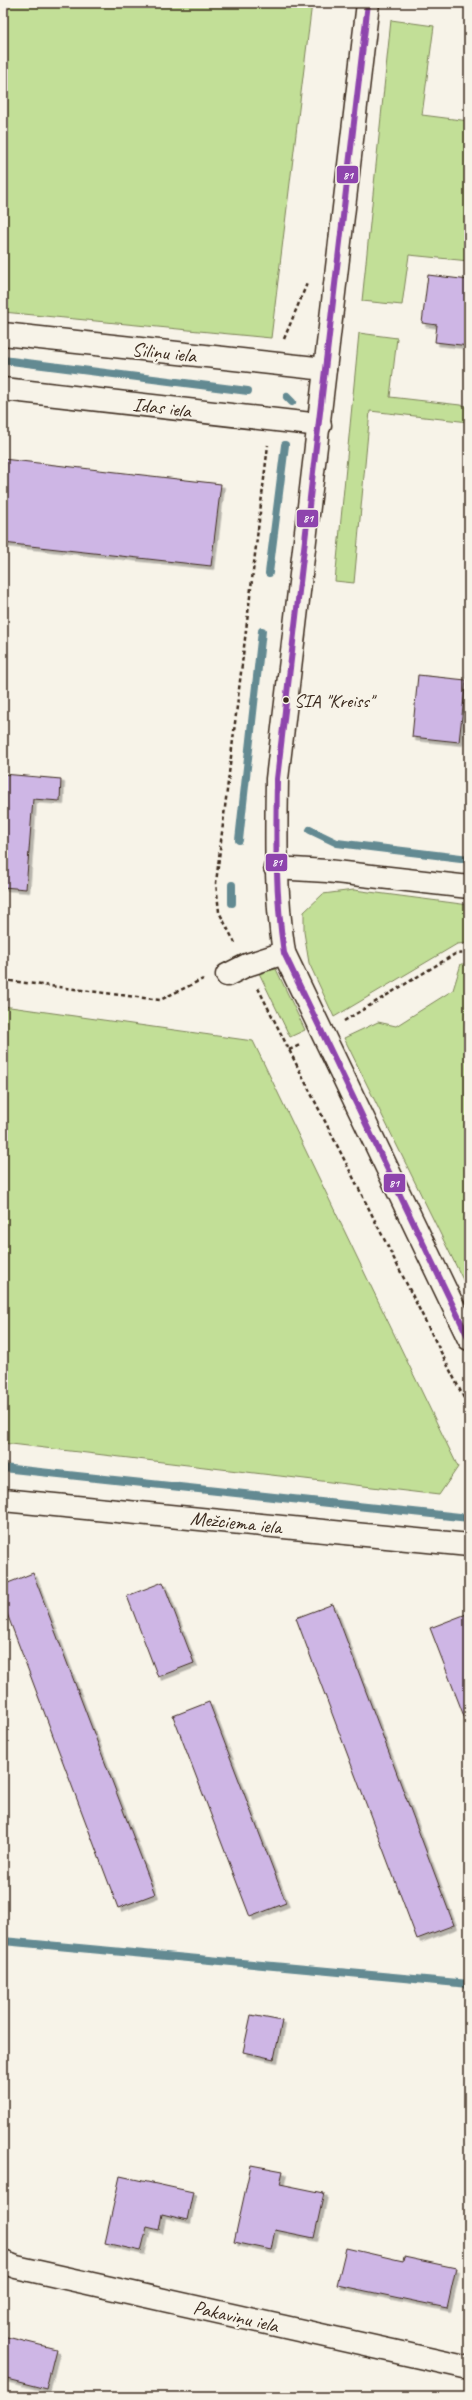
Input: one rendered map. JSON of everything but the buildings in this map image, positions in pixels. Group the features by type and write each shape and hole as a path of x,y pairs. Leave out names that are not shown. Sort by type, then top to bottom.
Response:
{"street":[{"path":"368,3 325,369 320,425 277,779 275,868 278,909 284,953 469,1340"},
{"name":"Siliņu iela","path":"3,334 325,369"},
{"name":"Idas iela","path":"3,389 320,425"},
{"path":"275,868 327,871 469,887"},
{"path":"227,975 247,965 284,953"},
{"name":"Mežciema iela","path":"3,1500 469,1545"},
{"name":"Pakaviņu iela","path":"3,2262 16,2267 469,2368"}],"path":[{"path":"289,1050 322,1033 455,954 469,953"},
{"path":"3,980 160,1000 200,980 227,975"}],"green space":[{"path":"3,3 312,3 271,338 3,312"},
{"path":"391,20 434,26 422,115 469,121 469,261 409,255 402,305 362,301"},
{"path":"359,333 397,338 390,397 469,406 469,422 370,411 354,583 335,581"},
{"path":"354,890 469,905 469,943 457,944 334,1017 309,963 304,932 304,912 323,894"},
{"path":"461,964 469,964 469,1292 344,1038 378,1022 396,1026 453,990"},
{"path":"276,969 305,1030 290,1037 259,973"},
{"path":"3,1006 253,1041 458,1467 439,1495 3,1443"}],"waterway":[{"path":"3,360 248,391"},
{"path":"287,397 292,402"},
{"path":"269,573 285,445"},
{"path":"239,840 262,631"},
{"path":"310,830 337,843 469,859"},
{"path":"232,885 232,903"},
{"path":"3,1468 469,1518"},
{"path":"3,1941 469,1984"}],"transit line":[{"name":"81","path":"368,3 277,779 276,845 279,909 284,953 469,1339"}],"place":[{"name":"SIA \"Kreiss\"","path":"286,700"}]}
